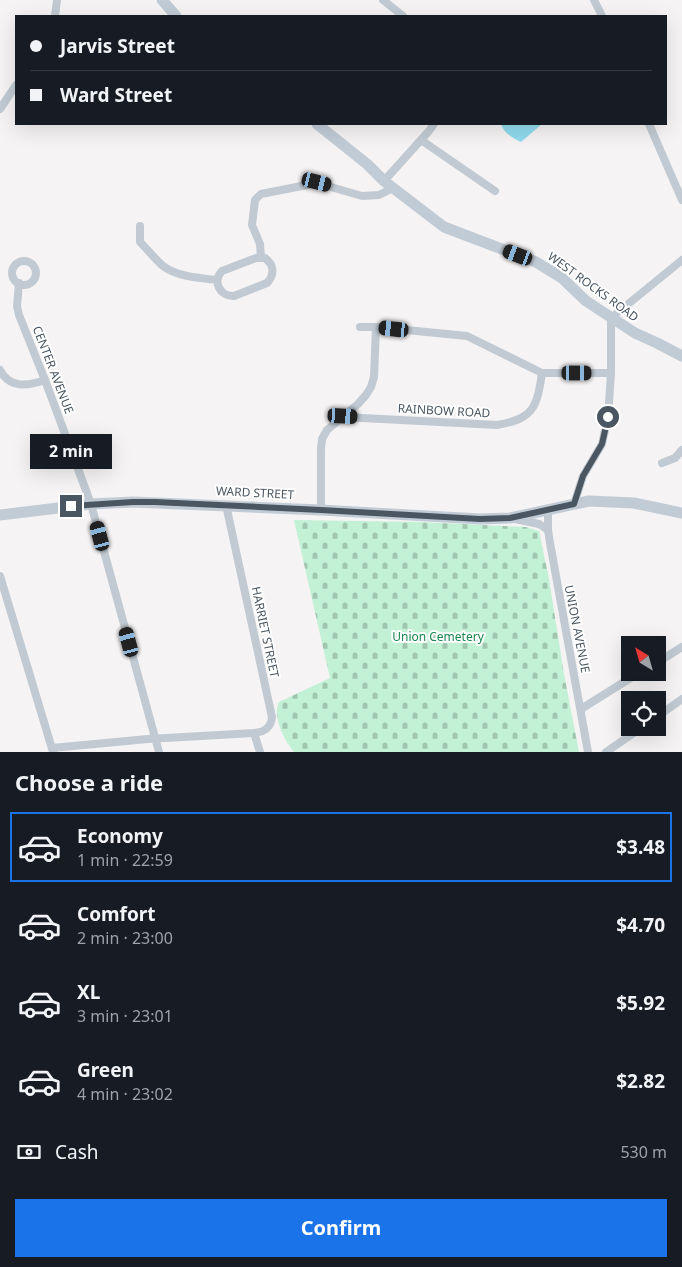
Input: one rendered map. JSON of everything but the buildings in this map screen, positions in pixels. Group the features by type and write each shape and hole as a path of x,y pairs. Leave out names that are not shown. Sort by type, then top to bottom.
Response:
{"main road":[{"path":"162,0 175,15"},
{"name":"WEST ROCKS ROAD","path":"318,125 367,164 388,185 444,227 536,262 562,278 586,301 611,318 635,333 682,356"},
{"name":"WARD STREET","path":"0,515 91,504 133,502 480,519 510,518 589,501 634,503 682,513"}],"street":[{"path":"55,15 57,0"},
{"path":"383,0 402,15"},
{"path":"594,0 602,15"},
{"path":"0,109 15,86"},
{"path":"261,258 260,244 252,225 255,200 261,194 317,182 362,196 379,195 433,125"},
{"path":"649,125 682,200"},
{"path":"421,140 495,191"},
{"path":"140,226 140,242 162,265 172,271 188,276 217,280"},
{"path":"256,258 265,258 272,267 273,273 268,283 234,296 228,296 221,292 217,280 218,275 222,271 256,258"},
{"path":"574,504 583,476 602,444 608,417 612,373 611,318 682,260"},
{"name":"CENTER AVENUE","path":"19,283 17,306 91,504 159,752"},
{"path":"360,327 467,336 542,373 612,373"},
{"path":"321,510 322,439 327,430 366,395 371,387 374,377 376,327"},
{"path":"0,370 13,383 30,385 45,380"},
{"name":"RAINBOW ROAD","path":"343,416 496,425 510,423 523,418 532,410 537,400 542,373"},
{"path":"662,463 675,458 682,450"},
{"name":"HARRIET STREET","path":"226,506 272,717 268,728 254,733"},
{"name":"UNION AVENUE","path":"548,510 548,530 588,752"},
{"name":"WARD STREET","path":"510,518 535,523 548,530"},
{"path":"0,576 53,750 155,738 254,733 260,752"},
{"path":"666,658 682,649"},
{"path":"580,709 625,681"},
{"path":"666,710 682,699"},
{"path":"606,752 629,736"}],"green space":[{"name":"Union Cemetery","path":"294,520 419,522 526,527 539,531 579,752 294,752 280,728 277,714 279,702 330,678"}],"water":[{"path":"502,125 541,125 521,142 504,130"}],"route":[{"path":"71,506 155,502 480,519 510,518 574,504 583,476 602,444 608,417"}]}
